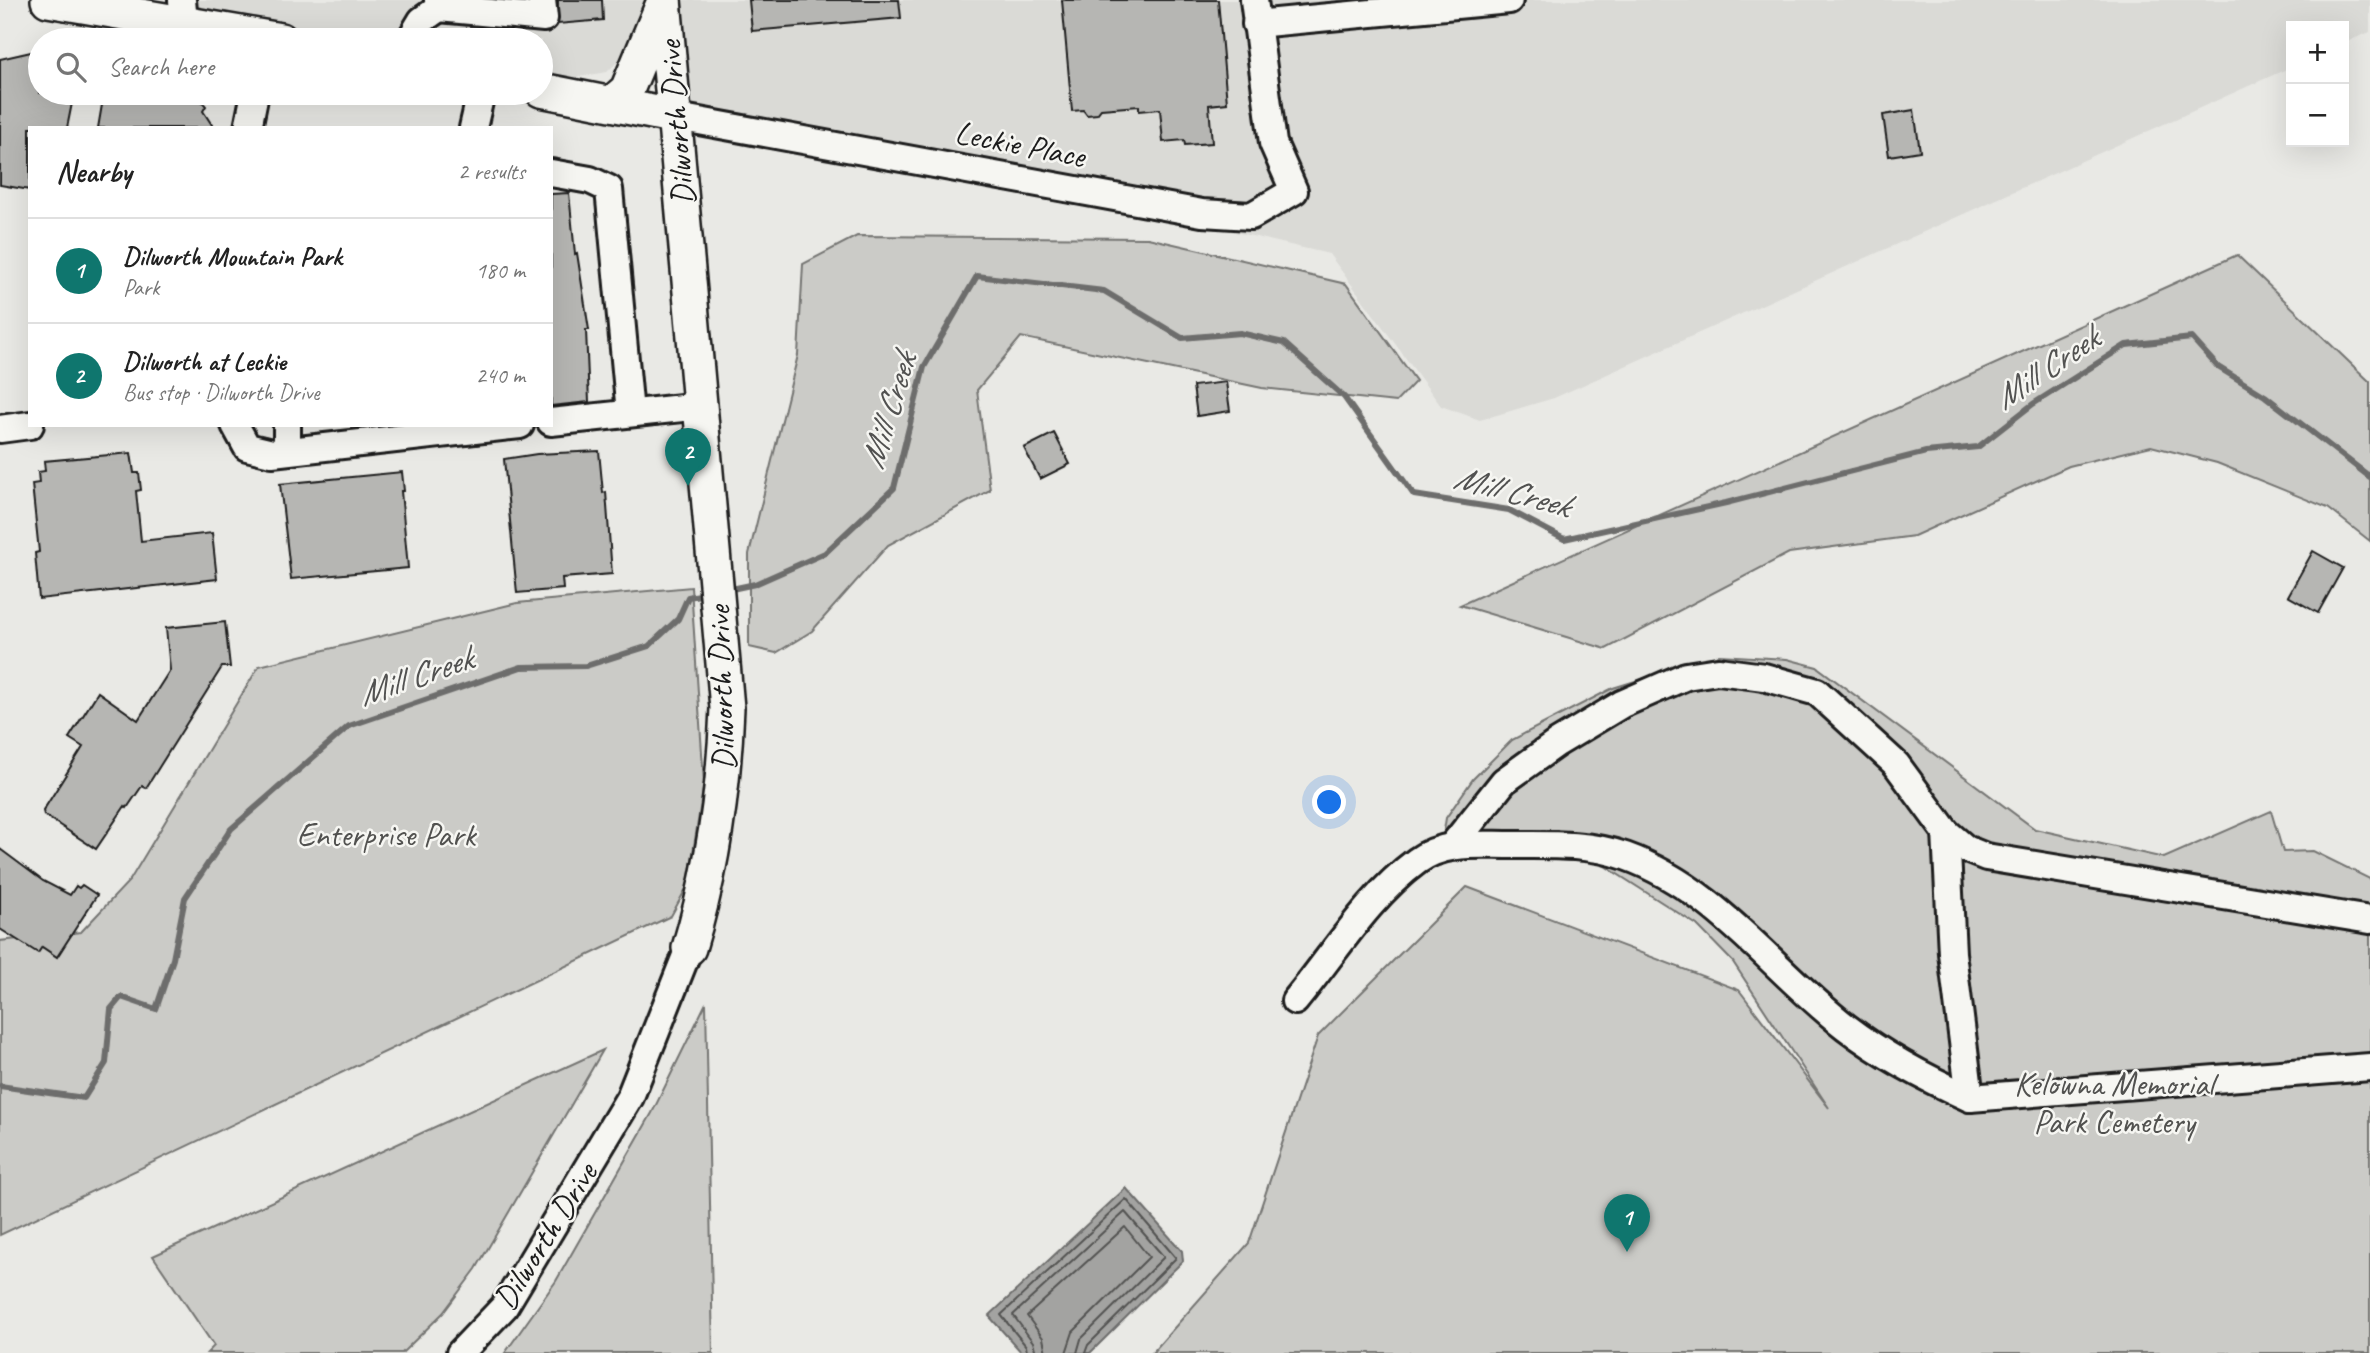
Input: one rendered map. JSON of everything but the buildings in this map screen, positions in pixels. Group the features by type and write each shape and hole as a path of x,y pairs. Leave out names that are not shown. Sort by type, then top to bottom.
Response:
{"main road":[{"path":"48,0 183,12 235,28"},
{"path":"612,103 627,90 664,1"},
{"name":"Dilworth Drive","path":"664,1 677,117 727,708 724,786 707,890 689,947"},
{"path":"553,92 677,117"}],"street":[{"path":"418,28 438,4 544,18 542,0"},
{"path":"1255,12 1509,0"},
{"name":"Leckie Place","path":"677,117 1202,213 1251,216 1294,191 1273,143 1255,12"},
{"path":"248,126 253,105"},
{"path":"473,126 478,105"},
{"path":"553,173 590,180 609,189 630,413"},
{"path":"553,422 701,406"},
{"path":"0,429 28,425"},
{"path":"236,427 247,447 272,453 287,438 484,427"},
{"path":"1453,845 1504,781 1557,743 1622,704 1686,676 1718,671 1764,677 1817,692 1896,764 1946,832 1966,849 1986,857 2370,920"},
{"path":"1946,832 1952,953 1970,1098"},
{"path":"1295,1001 1384,890 1419,859 1453,845 1595,848 1623,855 1664,872 1700,894 1847,1027 1935,1083 1970,1098 2370,1067"},
{"name":"Dilworth Drive","path":"460,1353 504,1307 631,1097 689,947"}],"shaded area":[{"path":"109,0 655,0 639,41 607,72 556,81 553,80 553,28 264,28"},
{"path":"675,0 2370,0 2370,32 2349,41 2349,21 2286,21 2286,69 1554,398 1480,420 1441,406 1329,254 684,104"}],"green space":[{"path":"857,236 1148,238 1346,284 1416,381 1396,402 1262,388 1021,337 977,390 990,490 888,545 812,631 776,653 749,647 749,554 798,355 803,264"},
{"path":"2237,255 2370,382 2370,541 2328,508 2217,463 2151,446 2069,466 1914,536 1789,553 1606,649 1460,605"},
{"name":"Enterprise Park","path":"691,587 704,783 688,885 671,916 0,1235 0,941 81,932 130,880 259,666 517,603"},
{"name":"Kelowna Memorial Park Cemetery","path":"1719,655 1787,659 1817,667 2035,829 2164,858 2271,811 2283,852 2313,851 2370,879 2370,1353 1152,1353 1249,1243 1318,1036 1467,887 1739,990 1829,1108 1733,962 1697,925 1597,861 1494,856 1455,862 1443,837 1446,818 1473,779 1512,740 1613,688"},
{"path":"706,1003 713,1353 505,1353 556,1281 652,1113"},
{"path":"603,1050 476,1269 443,1313 402,1353 207,1353 214,1346 153,1256"}],"water":[{"path":"1126,1188 1182,1251 1183,1261 1090,1353 1022,1353 989,1316"}],"waterway":[{"name":"Mill Creek","path":"727,590 755,584 825,553 894,488 924,367 977,276 1104,291 1182,338 1240,333 1284,343 1344,397 1414,495 1509,510 1564,539 1726,503 1926,452 1978,447 2033,404 2126,345 2192,338 2218,367 2265,396 2370,477"},
{"name":"Mill Creek","path":"0,1086 84,1098 106,1063 111,1009 121,997 156,1009 173,959 185,898 231,829 349,726 521,667 586,666 649,646 678,619 688,597 706,594"}],"place":[{"name":"Dilworth at Leckie","path":"688,486"},
{"name":"Dilworth Mountain Park","path":"1627,1252"}]}
